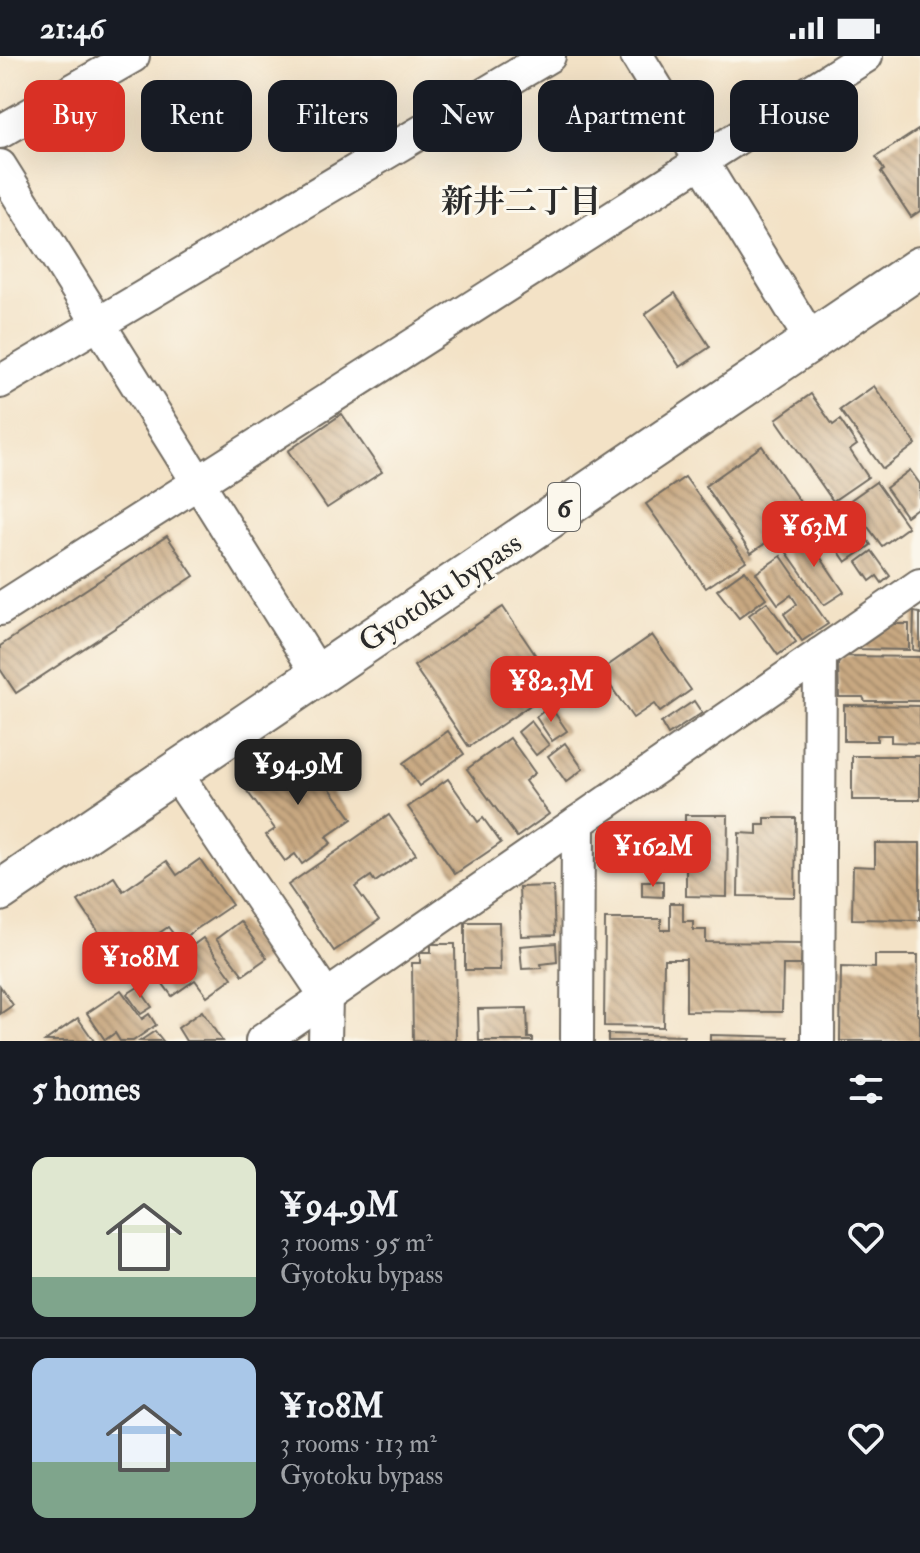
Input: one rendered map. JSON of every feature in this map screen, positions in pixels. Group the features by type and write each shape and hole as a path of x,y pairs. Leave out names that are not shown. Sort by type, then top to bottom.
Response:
{"main road":[{"name":"Gyotoku bypass","path":"0,891 920,267"}],"street":[{"path":"0,382 549,56"},
{"path":"637,56 811,340"},
{"path":"0,609 866,56"},
{"path":"0,132 120,59"},
{"path":"0,166 318,674"},
{"path":"262,1041 920,585"},
{"path":"818,1041 820,654"},
{"path":"175,772 326,996 325,1041"},
{"path":"577,1041 578,822"}],"building":[{"path":"918,130 920,211 911,217 881,172 884,170 876,157"},
{"path":"675,293 710,347 680,367 645,314"},
{"path":"874,386 916,444 883,469 840,410"},
{"path":"811,394 833,425 840,420 857,445 850,450 868,477 833,501 776,419"},
{"path":"342,414 382,472 327,508 288,451"},
{"path":"762,446 808,514 751,553 705,486"},
{"path":"910,470 920,484 920,506 906,516 886,488"},
{"path":"685,477 746,561 706,588 646,504"},
{"path":"876,482 908,527 882,546 849,501"},
{"path":"843,505 853,520 827,539 821,532 815,536 809,528"},
{"path":"858,526 871,545 846,562 833,543"},
{"path":"804,533 844,592 824,605 783,547"},
{"path":"167,536 194,576 16,693 0,669 0,646"},
{"path":"872,551 890,576 882,583 877,576 870,581 857,562"},
{"path":"781,556 828,624 802,641 784,614 797,604 791,595 778,604 756,573"},
{"path":"745,570 766,598 739,618 717,590"},
{"path":"767,602 796,642 778,655 749,615"},
{"path":"503,607 557,687 469,747 414,666"},
{"path":"914,612 920,613 920,651 913,650"},
{"path":"889,624 909,624 909,650 857,649"},
{"path":"652,635 691,690 660,712 654,704 633,718 600,671"},
{"path":"844,656 920,657 920,701 865,701 863,697 839,697 838,664"},
{"path":"694,701 702,713 668,735 661,723"},
{"path":"844,705 920,706 920,743 891,742 891,735 877,735 877,741 844,741"},
{"path":"550,706 567,731 552,741 536,717"},
{"path":"531,721 549,745 536,755 518,732"},
{"path":"448,731 464,754 419,786 403,763"},
{"path":"510,738 535,773 525,781 549,814 517,837 467,769"},
{"path":"565,743 583,769 566,782 548,756"},
{"path":"300,747 352,819 326,837 331,843 302,864 295,854 285,861 266,835 275,829 244,787"},
{"path":"852,756 920,756 920,800 852,800"},
{"path":"448,779 478,822 483,818 501,843 455,874 408,807"},
{"path":"389,815 416,854 375,882 371,876 355,887 379,920 334,951 288,885"},
{"path":"685,815 728,815 727,897 686,896 686,862 675,862 675,836 685,837"},
{"path":"765,818 796,818 795,897 738,896 739,833 757,834 757,825 765,825"},
{"path":"875,843 920,843 920,920 852,919 853,866 875,867"},
{"path":"200,859 232,905 179,941 168,927 118,961 78,901 114,877 123,891 167,861 177,875"},
{"path":"642,881 663,881 663,897 642,896"},
{"path":"553,886 555,935 521,936 519,887"},
{"path":"670,903 683,903 683,921 693,921 693,930 706,930 706,942 802,943 801,965 783,965 782,1012 686,1011 686,959 664,959 663,1027 604,1026 605,919 661,919 661,930 670,930"},
{"path":"240,921 267,958 243,975 216,939"},
{"path":"465,922 499,922 500,970 465,970"},
{"path":"203,938 232,978 207,996 195,980 172,996 155,973"},
{"path":"556,943 557,962 541,964 542,968 522,969 520,946"},
{"path":"431,944 455,944 456,1041 413,1041 412,963 420,963 420,952 431,952"},
{"path":"147,945 157,960 129,979 119,964"},
{"path":"875,955 918,955 920,1041 840,1041 841,967 875,968"},
{"path":"0,986 13,1005 0,1014"},
{"path":"138,987 152,1007 141,1014 127,994"},
{"path":"121,990 142,1019 149,1014 156,1025 133,1041 120,1041 115,1033 105,1040 87,1013"},
{"path":"527,1008 528,1038 533,1038 533,1041 479,1041 478,1009"},
{"path":"202,1011 222,1041 186,1041 178,1028"},
{"path":"78,1018 94,1041 45,1041"},
{"path":"155,1031 163,1041 140,1041"},
{"path":"608,1034 684,1036 683,1041 608,1041"},
{"path":"710,1035 788,1037 788,1041 710,1041"}],"district":[{"name":"新井二丁目","path":"521,201"}]}
